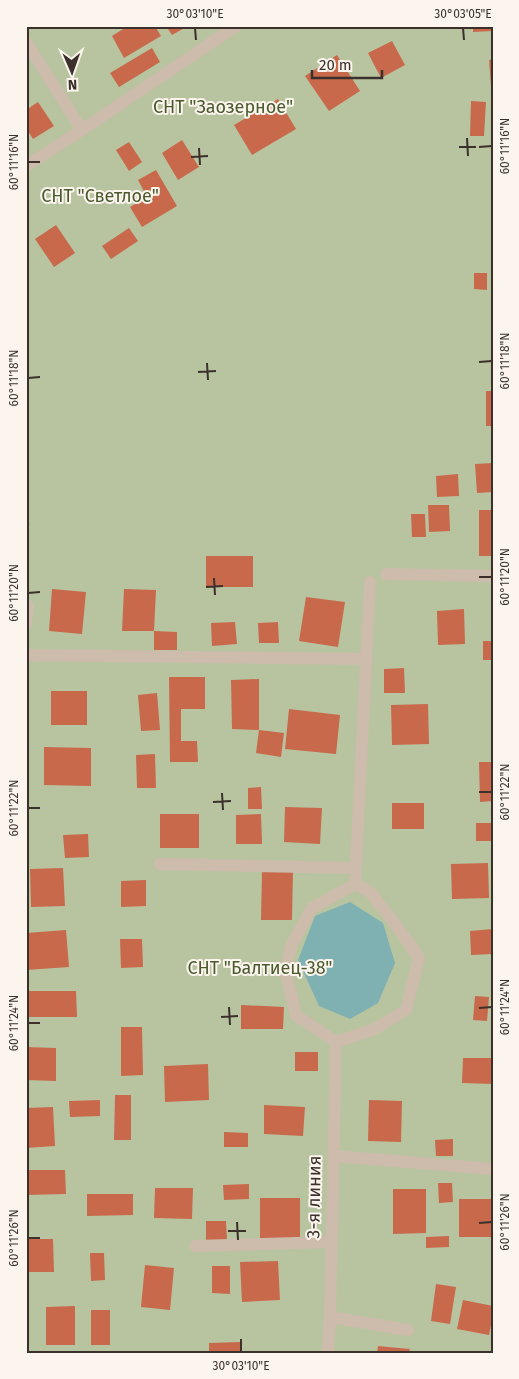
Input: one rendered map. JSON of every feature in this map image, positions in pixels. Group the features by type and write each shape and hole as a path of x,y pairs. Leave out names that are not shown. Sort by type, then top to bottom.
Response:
{"street":[{"path":"26,166 236,26"},
{"path":"26,42 82,130"},
{"path":"386,574 493,576"},
{"path":"356,884 370,582"},
{"path":"26,623 28,606"},
{"path":"26,655 367,658"},
{"path":"160,864 356,868"},
{"path":"356,884 370,892 419,958 406,1010 375,1029 336,1042 296,1015 285,968 292,944 312,908 356,884"},
{"name":"3-я линия","path":"328,1353 336,1042"},
{"path":"332,1156 493,1169"},
{"path":"195,1246 331,1242"},
{"path":"330,1317 408,1330"}],"path":[{"path":"26,520 28,524 26,561 29,584 28,606"}],"green space":[{"name":"СНТ \"Балтиец-38\"","path":"26,26 493,26 493,1353 26,1353"}],"water":[{"path":"350,902 383,923 395,963 378,1003 350,1019 319,1006 298,960 315,916"}],"building":[{"path":"128,26 155,26 161,36 124,58 112,36"},
{"path":"166,26 188,26 172,35"},
{"path":"473,26 493,26 493,31 473,32"},
{"path":"392,41 405,65 381,78 368,53"},
{"path":"152,48 160,62 119,87 110,73"},
{"path":"337,55 360,91 329,111 305,76"},
{"path":"493,59 493,87 491,87 489,60"},
{"path":"278,99 296,129 252,155 234,125"},
{"path":"471,101 486,102 484,136 470,136"},
{"path":"38,102 54,126 33,139 26,128 26,110"},
{"path":"182,140 199,167 178,180 162,153"},
{"path":"129,142 142,162 129,171 116,150"},
{"path":"156,170 177,206 142,227 130,207 147,197 138,180"},
{"path":"56,225 75,253 54,267 35,239"},
{"path":"129,228 138,241 111,259 102,246"},
{"path":"474,273 487,273 487,290 474,289"},
{"path":"486,391 493,391 493,426 486,426"},
{"path":"493,463 493,492 477,493 475,464"},
{"path":"458,474 459,496 437,497 436,476"},
{"path":"428,505 449,505 450,531 429,532"},
{"path":"479,510 493,510 493,556 479,556"},
{"path":"411,514 425,514 426,537 412,537"},
{"path":"206,556 253,556 253,587 206,587"},
{"path":"52,589 86,592 82,634 49,631"},
{"path":"124,589 156,590 154,631 122,631"},
{"path":"306,597 345,602 338,647 299,641"},
{"path":"464,609 465,644 438,645 437,611"},
{"path":"235,622 237,644 212,646 211,623"},
{"path":"278,622 279,643 259,643 258,623"},
{"path":"154,631 177,632 177,650 154,650"},
{"path":"483,641 493,641 493,660 483,660"},
{"path":"404,668 405,693 384,693 384,669"},
{"path":"169,677 205,677 205,709 181,709 181,741 197,741 198,762 170,762"},
{"path":"259,679 259,730 232,729 231,680"},
{"path":"51,691 87,691 87,725 51,725"},
{"path":"157,693 160,730 141,731 138,695"},
{"path":"428,704 429,744 392,745 391,705"},
{"path":"289,709 340,715 336,754 285,749"},
{"path":"259,730 284,733 281,757 256,753"},
{"path":"44,747 91,748 91,786 44,785"},
{"path":"155,754 156,788 137,788 136,755"},
{"path":"479,762 493,762 493,801 480,802"},
{"path":"261,787 262,809 248,809 248,788"},
{"path":"392,803 424,803 424,829 392,829"},
{"path":"285,807 322,808 320,844 284,842"},
{"path":"160,814 199,814 199,848 160,848"},
{"path":"261,814 262,844 236,844 236,815"},
{"path":"476,823 493,823 493,841 476,841"},
{"path":"88,834 89,857 65,858 63,835"},
{"path":"488,863 489,898 452,899 451,864"},
{"path":"63,868 65,906 31,907 30,869"},
{"path":"262,870 293,870 292,920 261,920"},
{"path":"146,880 146,906 121,907 121,881"},
{"path":"493,929 493,954 471,955 470,931"},
{"path":"66,930 69,967 26,970 26,933"},
{"path":"120,939 142,939 143,967 121,968"},
{"path":"28,991 76,991 77,1017 28,1017"},
{"path":"475,996 489,997 487,1021 473,1020"},
{"path":"241,1005 284,1007 283,1029 241,1029"},
{"path":"121,1027 142,1027 143,1075 121,1076"},
{"path":"26,1047 56,1048 56,1081 26,1080"},
{"path":"295,1052 318,1052 318,1071 295,1071"},
{"path":"463,1058 493,1058 493,1084 462,1083"},
{"path":"208,1064 209,1100 165,1102 164,1066"},
{"path":"115,1095 131,1095 131,1140 114,1140"},
{"path":"100,1100 100,1116 70,1117 69,1101"},
{"path":"369,1100 402,1101 401,1142 368,1141"},
{"path":"264,1105 305,1107 303,1136 264,1134"},
{"path":"53,1107 55,1146 26,1148 26,1108"},
{"path":"224,1132 248,1133 248,1147 224,1147"},
{"path":"453,1139 453,1156 436,1156 435,1140"},
{"path":"26,1170 65,1170 66,1194 26,1195"},
{"path":"438,1183 452,1183 453,1202 439,1203"},
{"path":"249,1184 249,1199 224,1200 223,1185"},
{"path":"155,1188 193,1188 192,1219 154,1218"},
{"path":"393,1189 426,1189 426,1233 393,1234"},
{"path":"87,1194 133,1194 133,1215 87,1216"},
{"path":"260,1198 300,1198 300,1238 260,1238"},
{"path":"459,1199 493,1199 493,1237 459,1237"},
{"path":"206,1221 226,1221 227,1241 206,1241"},
{"path":"449,1236 449,1247 426,1248 426,1237"},
{"path":"26,1239 53,1239 54,1272 26,1272"},
{"path":"90,1253 104,1253 105,1280 91,1281"},
{"path":"278,1261 280,1300 242,1302 240,1262"},
{"path":"145,1265 174,1268 170,1310 141,1307"},
{"path":"212,1266 230,1266 230,1294 212,1293"},
{"path":"436,1284 456,1287 450,1324 431,1321"},
{"path":"463,1300 493,1306 489,1335 457,1329"},
{"path":"75,1306 75,1345 46,1345 46,1307"},
{"path":"91,1310 110,1310 110,1345 91,1345"},
{"path":"241,1342 241,1353 209,1353 209,1343"},
{"path":"378,1346 410,1349 409,1353 377,1353"}],"park label":[{"name":"СНТ \"Заозерное\"","path":"223,107"},
{"name":"СНТ \"Светлое\"","path":"100,196"}]}
